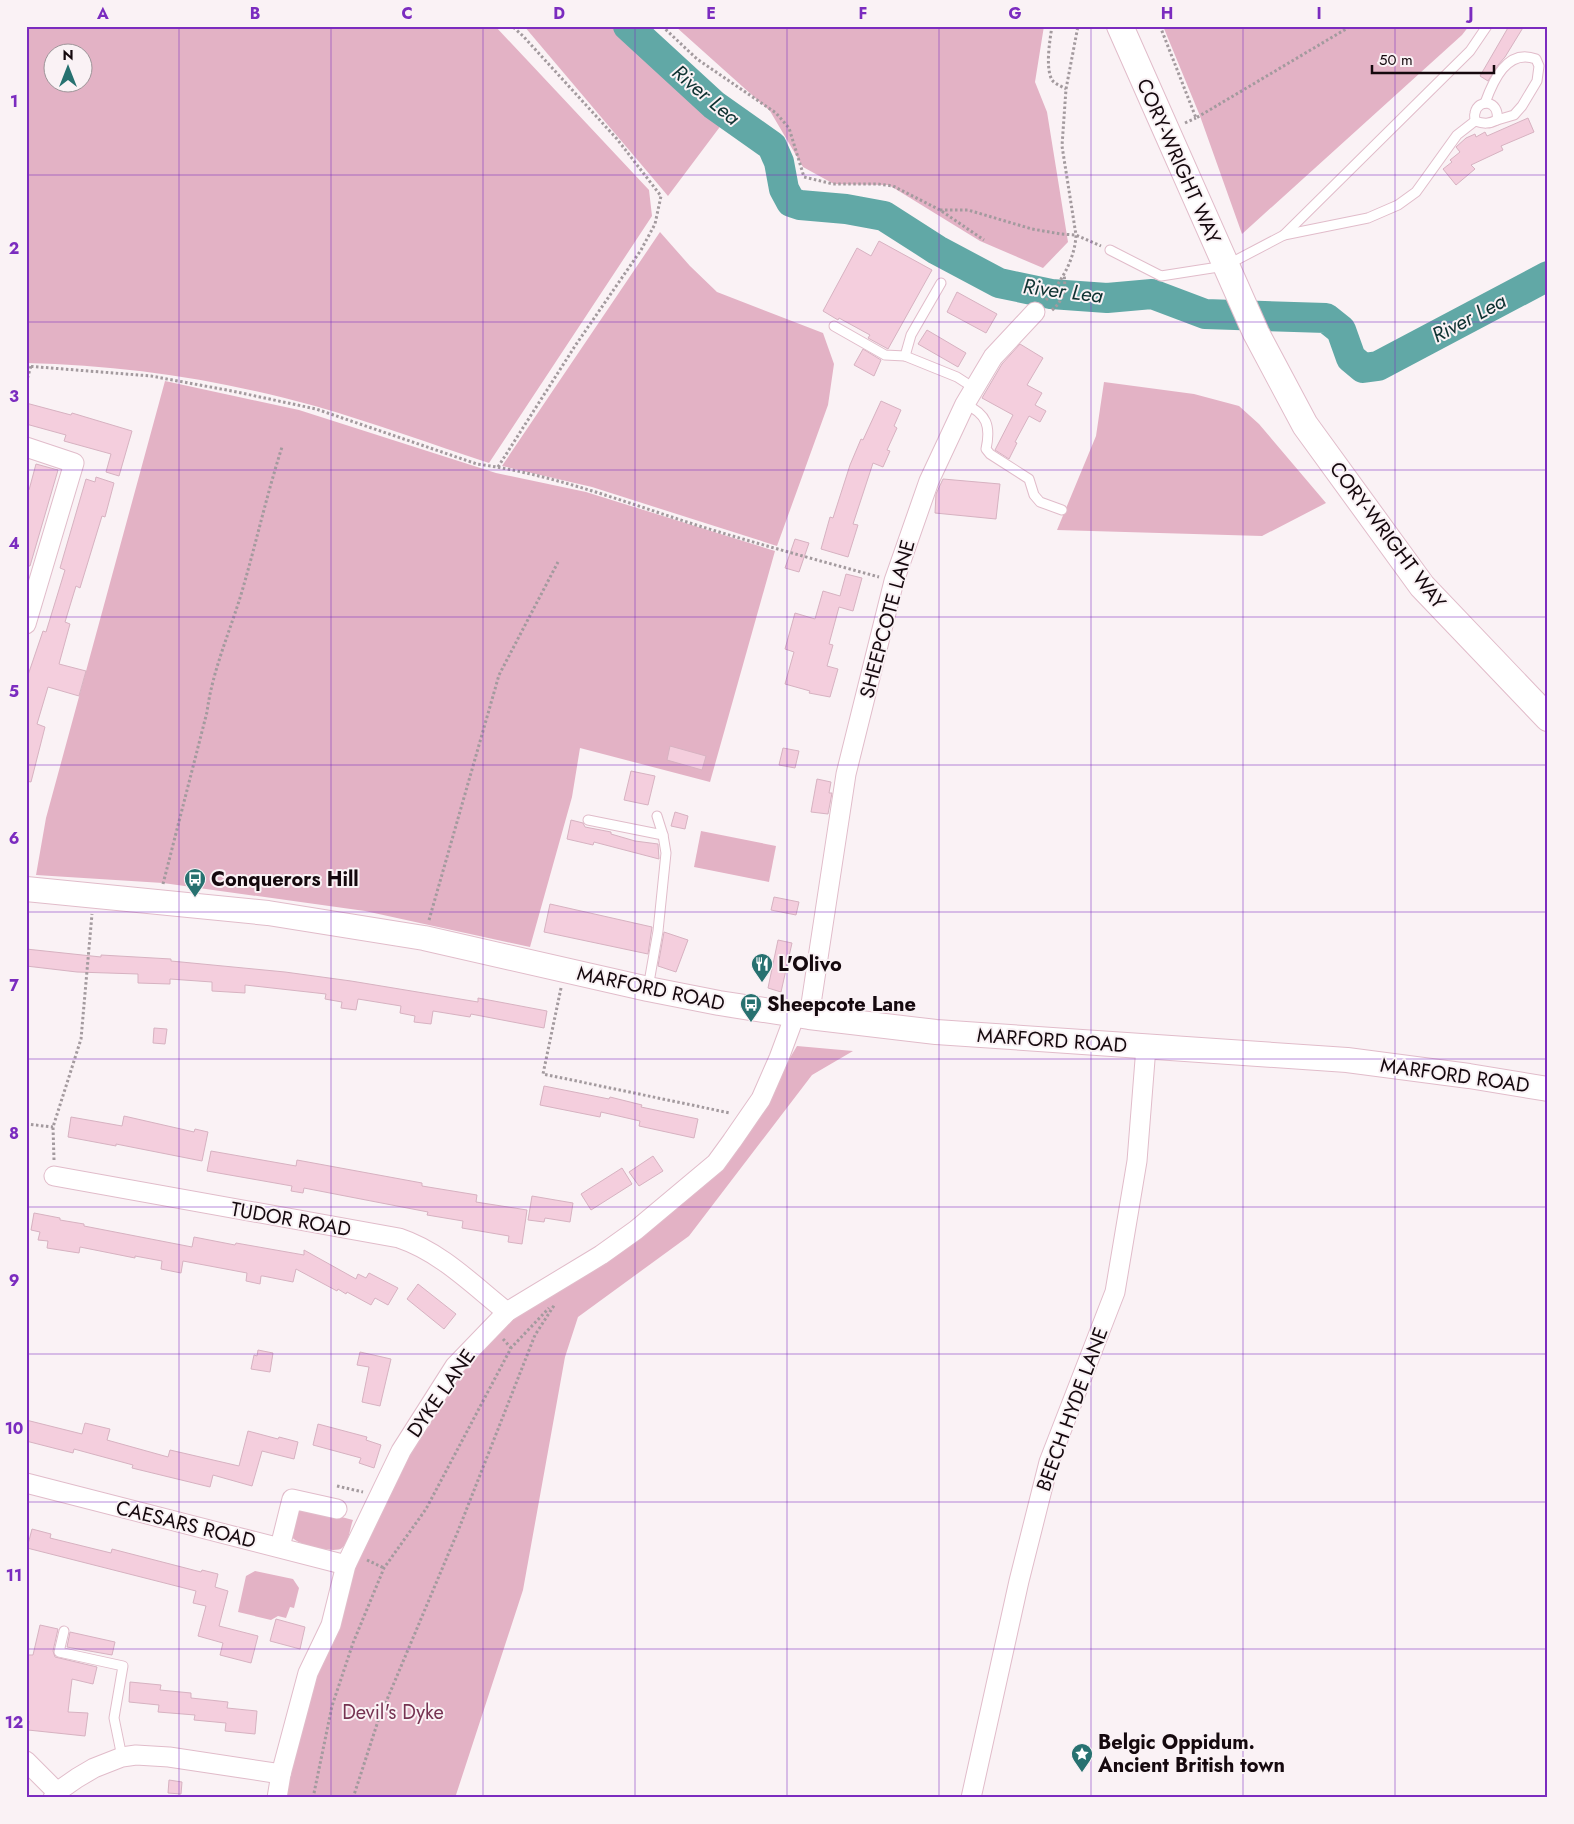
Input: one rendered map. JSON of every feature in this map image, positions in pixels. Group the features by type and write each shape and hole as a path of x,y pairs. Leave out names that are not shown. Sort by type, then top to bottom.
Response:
{"main road":[{"name":"CORY-WRIGHT WAY","path":"1120,26 1256,333 1305,425 1422,586 1548,718"}],"street":[{"name":"SHEEPCOTE LANE","path":"802,1016 846,774 894,581 929,481 970,396 993,357 1045,307"},
{"path":"26,447 74,463 26,624"},
{"name":"MARFORD ROAD","path":"26,889 268,913 424,938 648,989 719,1003 802,1016 936,1032 1348,1060 1469,1076 1548,1089"},
{"name":"DYKE LANE","path":"277,1798 281,1774 308,1673 331,1624 346,1565 400,1451 455,1366 507,1312 601,1255 636,1230 716,1162 761,1099 779,1058 802,1016"},
{"name":"BEECH HYDE LANE","path":"971,1798 1018,1580 1049,1462 1115,1292 1137,1161 1146,1047"},
{"name":"TUDOR ROAD","path":"54,1176 400,1238 417,1244 432,1253 507,1312"},
{"name":"CAESARS ROAD","path":"26,1483 346,1565"},
{"path":"280,1547 292,1499 337,1509"},
{"path":"26,1761 55,1795 94,1768 122,1757 152,1755 281,1774"}],"lane":[{"path":"1284,235 1470,51 1487,26"},
{"path":"1476,122 1490,123 1514,115 1522,106 1537,81 1539,66 1536,59 1528,56 1517,57 1507,63 1490,89 1485,104"},
{"path":"1476,122 1475,113 1478,106 1485,104 1492,104 1496,108 1498,113 1497,120"},
{"path":"1110,250 1161,276 1225,266 1284,235 1368,218 1398,205 1416,192 1458,136 1476,122"},
{"path":"905,356 911,335 941,283"},
{"path":"834,326 885,354 905,356 957,377 986,420 988,431 986,449 990,454 1029,479 1034,495 1040,502 1062,510"},
{"path":"648,989 658,931 666,853 664,835 656,816"},
{"path":"588,820 664,835"},
{"path":"64,1631 58,1652 123,1666 114,1718 122,1757"}],"path":[{"path":"498,467 575,346 641,250 655,224 661,196 616,139 512,26"},
{"path":"662,26 697,59 776,113 790,128 804,177 833,184 893,186 940,210 984,240"},
{"path":"1052,26 1049,62 1052,79 1056,84 1066,89"},
{"path":"1045,307 1076,248 1076,235 1062,146 1066,89 1078,26"},
{"path":"1160,26 1196,118 1351,26"},
{"path":"940,210 968,210 1032,229 1076,235 1110,250"},
{"path":"1045,307 1062,301 1066,284 1064,273"},
{"path":"26,366 144,375 316,409 477,464 498,467 591,490 703,527 894,581"},
{"path":"26,383 31,366"},
{"path":"158,902 207,712 209,690 240,596 269,487 282,447"},
{"path":"424,938 450,841 499,675 558,562"},
{"path":"54,1176 53,1127 81,1039 94,896"},
{"path":"565,970 543,1074 748,1117"},
{"path":"26,1124 53,1127"},
{"path":"312,1798 332,1706 353,1643 384,1568 426,1509 511,1348 560,1297 535,1335 458,1531 378,1721 353,1798"},
{"path":"337,1486 379,1496"}],"green space":[{"path":"26,26 495,26 649,190 652,216 489,463 381,426 280,397 209,381 63,364 26,363"},
{"path":"524,26 622,26 725,120 668,196"},
{"path":"675,26 1044,26 1035,82 1047,112 1068,242 1043,268 980,241 889,185 834,184 803,167 770,111"},
{"path":"1163,26 1469,26 1462,35 1242,234 1200,116"},
{"path":"660,232 690,266 717,292 823,333 834,364 828,405 777,546 592,487 502,466"},
{"path":"165,381 299,410 496,473 586,492 775,551 710,782 580,748 572,797 530,947 365,911 163,883 36,875 46,818"},
{"path":"1104,382 1194,394 1239,406 1259,424 1326,503 1262,536 1057,530 1096,436"},
{"path":"701,831 776,846 769,882 694,867"},
{"name":"Devil's Dyke","path":"797,1046 853,1051 812,1075 689,1236 578,1317 565,1357 523,1590 455,1798 279,1798 281,1776 354,1564 412,1445 463,1366 521,1306 722,1160 767,1096"},
{"path":"303,1507 353,1520 348,1539 342,1548 332,1550 308,1546 292,1537 291,1527 295,1511"},
{"path":"255,1571 293,1579 299,1588 294,1608 290,1607 286,1618 278,1616 271,1620 238,1612 246,1576"}],"building":[{"path":"1509,26 1524,26 1488,81 1480,76"},
{"path":"1528,118 1534,132 1501,146 1503,150 1471,165 1475,169 1456,185 1443,169 1460,152 1456,147 1466,138 1475,134 1476,137 1485,132 1487,136"},
{"path":"879,241 932,270 888,349 868,338 870,335 823,311 857,248 871,256"},
{"path":"957,292 997,314 986,333 947,312"},
{"path":"927,330 966,353 958,367 918,344"},
{"path":"1020,344 1043,358 1027,385 1042,393 1035,405 1046,411 1040,422 1029,416 1015,442 1017,443 1009,459 995,450 1013,415 982,398 1002,364"},
{"path":"863,349 881,360 874,376 854,365"},
{"path":"881,401 901,410 894,426 897,428 887,450 890,451 883,467 873,463 853,524 858,525 848,557 821,549 830,517 833,518 850,465"},
{"path":"26,403 71,415 72,413 132,431 119,476 106,472 111,454 64,441 66,435 26,424"},
{"path":"36,464 58,470 30,566 26,566 26,489 29,490"},
{"path":"96,477 114,483 105,517 102,516 80,588 76,586 65,622 70,624 59,664 86,671 79,696 48,687 37,724 45,727 31,782 26,781 26,681 43,631 46,632 65,570 60,568 86,479 95,482"},
{"path":"943,479 1000,484 996,519 935,513 936,494"},
{"path":"795,539 809,543 799,572 785,568"},
{"path":"846,574 862,578 853,611 839,607 829,644 833,645 827,666 838,669 830,697 809,693 810,691 785,684 794,652 785,649 795,613 815,619 823,591 840,596"},
{"path":"670,746 706,756 702,770 667,760"},
{"path":"783,748 799,751 795,768 779,765"},
{"path":"631,771 655,776 648,805 624,800"},
{"path":"817,779 831,782 829,793 832,793 828,814 811,812"},
{"path":"675,812 688,816 685,829 671,826"},
{"path":"571,820 583,823 585,827 611,832 611,834 635,841 658,844 659,859 594,842 593,845 567,839"},
{"path":"774,897 799,902 796,915 771,910"},
{"path":"550,904 652,927 648,954 544,932"},
{"path":"664,932 688,940 676,972 658,966"},
{"path":"778,940 792,943 781,992 768,988"},
{"path":"26,949 101,957 101,955 171,959 171,961 285,972 478,1002 478,998 547,1011 544,1028 471,1014 470,1017 433,1011 431,1024 414,1022 415,1016 400,1013 401,1006 358,999 356,1010 341,1008 342,1002 325,999 326,994 245,985 245,993 212,991 212,982 170,979 170,984 138,983 138,974 77,972 26,966"},
{"path":"154,1028 167,1029 165,1044 153,1043"},
{"path":"544,1086 609,1099 610,1097 642,1105 641,1107 698,1119 694,1138 639,1126 640,1121 601,1112 600,1117 540,1105"},
{"path":"124,1116 194,1132 195,1129 208,1132 202,1161 116,1144 116,1146 68,1137 71,1117 122,1126"},
{"path":"211,1151 296,1166 297,1160 422,1183 422,1186 477,1195 476,1202 527,1210 522,1244 508,1242 509,1236 462,1228 463,1221 427,1215 428,1212 304,1188 303,1193 291,1191 292,1186 207,1171"},
{"path":"653,1156 663,1171 639,1186 629,1172"},
{"path":"622,1168 632,1184 591,1210 581,1194"},
{"path":"532,1196 573,1203 570,1222 545,1218 544,1222 528,1220"},
{"path":"34,1213 84,1224 84,1226 192,1247 194,1237 304,1255 304,1250 356,1279 358,1274 366,1278 369,1273 398,1288 388,1305 375,1298 371,1305 347,1292 346,1294 338,1289 337,1291 296,1269 293,1282 261,1276 260,1284 246,1281 247,1273 183,1261 181,1273 161,1269 162,1261 135,1256 135,1258 80,1247 79,1253 47,1248 48,1241 38,1240 40,1232 31,1230"},
{"path":"418,1284 456,1314 444,1329 407,1299"},
{"path":"258,1350 273,1353 270,1372 251,1369 254,1355 257,1356"},
{"path":"360,1352 391,1359 380,1406 362,1402 369,1367 357,1365"},
{"path":"26,1420 82,1434 85,1423 110,1429 107,1440 168,1457 170,1450 239,1466 248,1431 298,1442 294,1459 262,1451 252,1486 213,1475 210,1487 132,1468 133,1465 74,1449 73,1453 26,1441"},
{"path":"318,1424 367,1437 366,1440 381,1445 374,1468 359,1463 361,1458 313,1445"},
{"path":"32,1529 51,1534 50,1538 111,1553 112,1549 201,1572 202,1570 218,1574 215,1587 228,1591 219,1626 258,1636 251,1663 220,1655 223,1643 198,1636 206,1606 193,1603 196,1591 27,1548"},
{"path":"276,1619 305,1627 300,1649 270,1641"},
{"path":"40,1625 58,1629 53,1651 55,1657 97,1667 93,1684 72,1679 68,1712 88,1713 85,1736 28,1730 29,1721 26,1720 26,1655 33,1655"},
{"path":"70,1632 115,1642 112,1655 67,1647"},
{"path":"130,1682 161,1685 160,1690 191,1693 191,1698 228,1702 227,1708 257,1711 255,1734 225,1731 226,1723 194,1720 195,1715 158,1712 159,1705 129,1702"},
{"path":"169,1780 182,1782 181,1794 168,1793"}],"waterway":[{"name":"River Lea","path":"628,26 714,105 772,146 779,162 784,189 791,202 800,205 846,209 884,216 937,250 999,283 1051,294 1107,298 1152,294 1205,314 1326,318 1341,330 1351,358 1363,368 1378,366 1548,276"}],"place":[{"name":"Conquerors Hill","path":"195,898"},
{"name":"L'Olivo","path":"762,983"},
{"name":"Sheepcote Lane","path":"751,1023"},
{"name":"Belgic Oppidum. Ancient British town","path":"1082,1773"}]}
